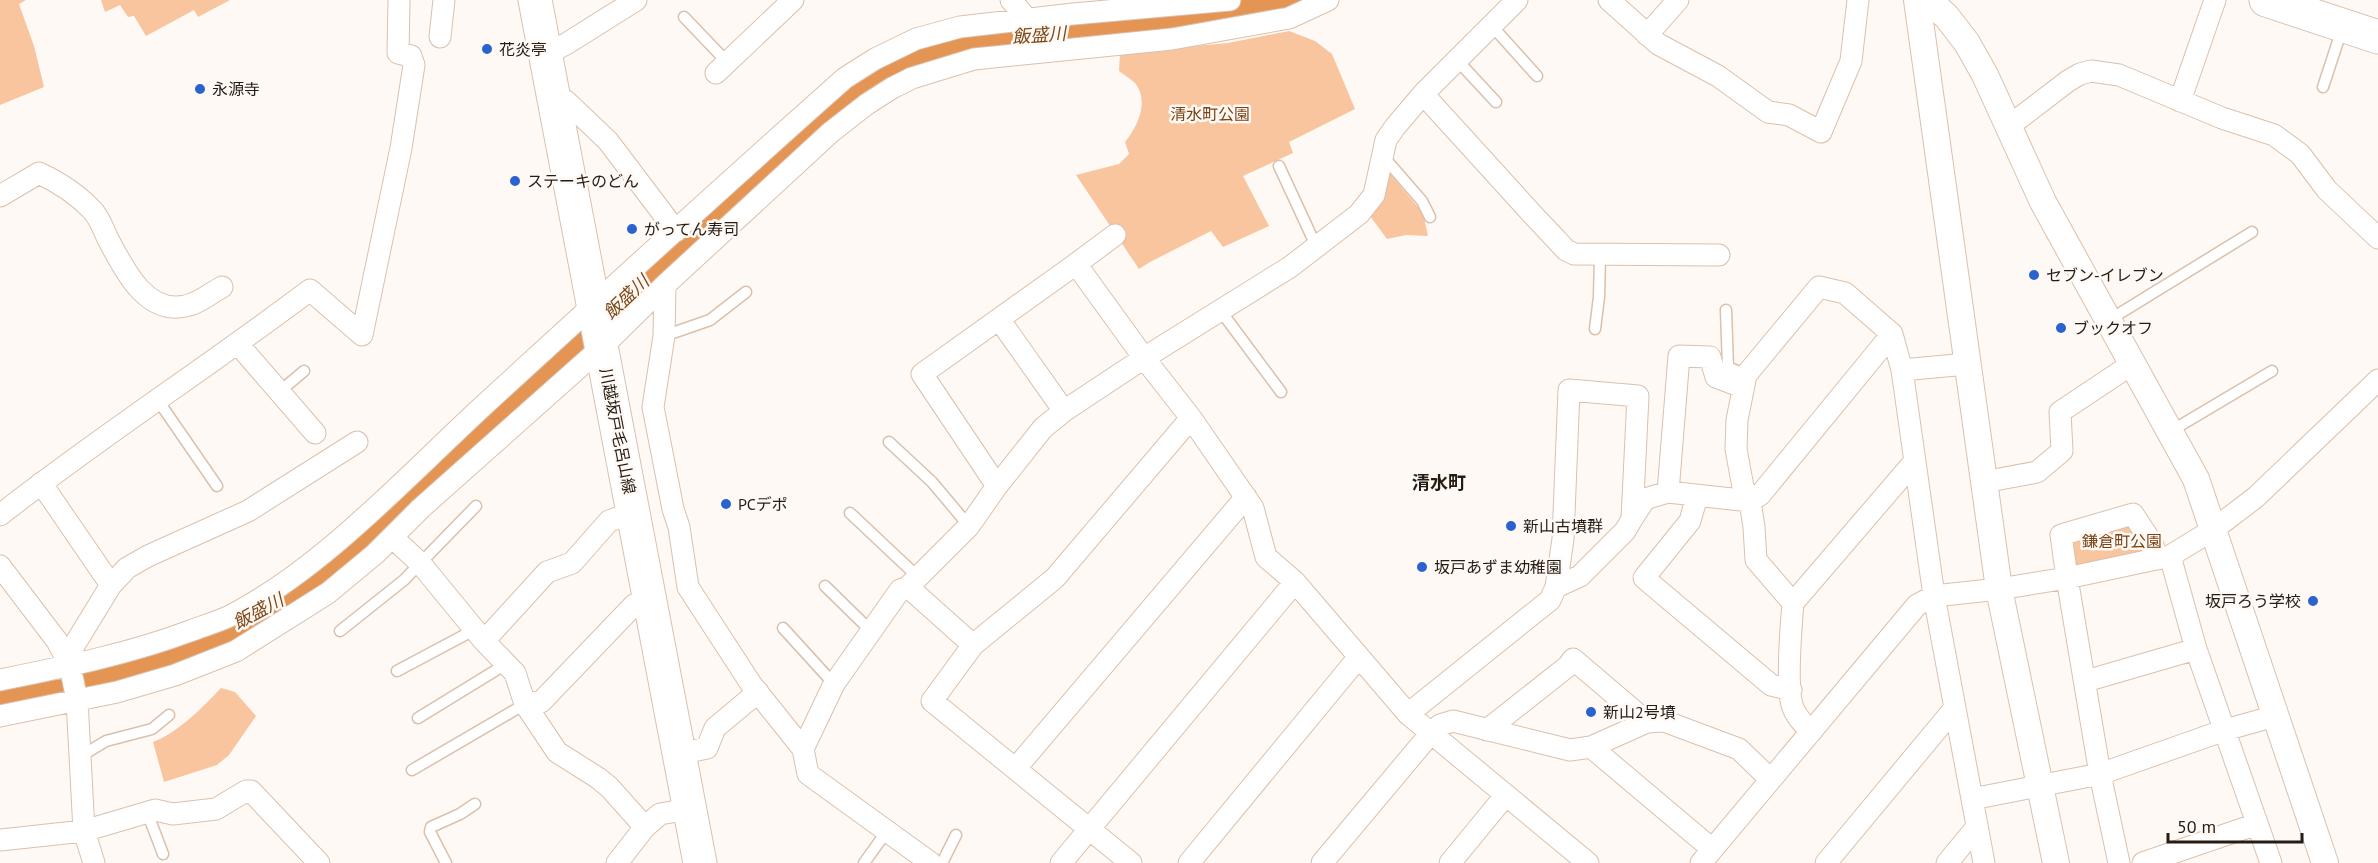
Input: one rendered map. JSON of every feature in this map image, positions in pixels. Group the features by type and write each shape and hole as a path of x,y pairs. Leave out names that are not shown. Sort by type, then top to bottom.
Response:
{"main road":[{"name":"川越坂戸毛呂山線","path":"535,0 700,863"},
{"path":"2266,0 2378,37"}],"street":[{"path":"0,515 41,483 238,344 310,290 362,335 401,148 414,65 411,56 398,53 399,0"},
{"path":"440,37 444,0"},
{"path":"546,54 636,0"},
{"path":"722,67 793,0"},
{"path":"1011,0 1027,19"},
{"path":"0,680 68,661 157,644 229,616 289,579 379,503 594,304 845,78 875,58 916,39 960,27 1230,0"},
{"path":"0,716 117,692 175,675 236,651 328,593 602,347 665,285 831,132 892,88 912,78 974,59 1076,46 1172,39 1289,18 1328,0"},
{"path":"803,749 834,684 900,590 913,582 969,526 1043,428 1064,411 1144,358 1290,267 1359,214 1374,195 1386,140 1423,94 1517,0"},
{"path":"1609,0 1658,44 1718,76 1768,112 1789,116 1821,132 1851,61 1858,0"},
{"path":"1647,35 1678,0"},
{"path":"1917,0 1999,589 2056,863"},
{"path":"1929,0 1947,17 1967,43 1985,75 2043,202 2196,479 2325,863"},
{"path":"2180,101 2215,0"},
{"path":"1073,17 1076,46"},
{"path":"2009,126 2068,81 2091,71 2119,75 2180,101 2274,135 2300,154 2327,190 2378,238"},
{"path":"1423,94 1566,250 1574,254 1600,255 1719,255"},
{"path":"556,103 566,101 608,141 676,231"},
{"path":"0,196 39,173 57,182 93,211 133,281 145,295 155,302 185,307 222,286"},
{"path":"997,486 922,374 1115,235"},
{"path":"1076,264 1191,418 1246,497 1253,508 1266,557 1295,582 1408,714 1582,861"},
{"path":"665,285 664,336 652,407 672,509 679,527 688,587 751,684 803,749 808,774 931,863"},
{"path":"1793,603 1756,560 1750,501 1743,487 1736,449 1737,420 1744,381 1819,287 1845,293 1892,334 1902,370 1934,596 1984,863"},
{"path":"999,318 1064,411"},
{"path":"1556,587 1580,576 1625,531 1645,499 1668,492 1750,501 1760,495 1892,334"},
{"path":"238,344 315,433"},
{"path":"1668,492 1679,357 1710,357 1716,377 1744,381"},
{"path":"1902,370 1967,364"},
{"path":"1984,482 2037,472 2062,451 2060,411 2132,364"},
{"path":"1592,747 1707,856 1917,605 1934,596 2067,578 2164,558 2214,529 2256,498 2378,381"},
{"path":"1408,714 1550,600 1556,587 1563,539 1569,390 1638,396 1632,519"},
{"path":"1131,863 932,701 973,645 1055,578 1191,418"},
{"path":"68,661 111,585 127,568 148,556 248,511 357,442"},
{"path":"1811,732 1799,719 1792,706 1793,603 1914,462"},
{"path":"41,483 111,585"},
{"path":"1697,496 1690,521 1644,578 1771,685 1791,690"},
{"path":"1016,768 1246,497"},
{"path":"479,636 547,572 572,563 609,521 633,512"},
{"path":"2119,863 2100,774 2061,535 2133,514 2164,558 2271,863"},
{"path":"393,537 420,563 479,636 515,673 525,704 557,752 598,778 645,827"},
{"path":"0,566 68,661 77,700 84,831 94,863"},
{"path":"913,582 973,645"},
{"path":"1061,863 1295,582"},
{"path":"525,704 541,702 634,605 650,599"},
{"path":"2086,681 2196,649"},
{"path":"1189,863 1358,658"},
{"path":"1486,730 1568,666 1573,659 1647,722"},
{"path":"679,754 707,748 715,728 758,692"},
{"path":"1826,863 1954,709"},
{"path":"1972,800 2100,774 2225,730 2275,716"},
{"path":"1322,863 1431,733 1440,725 1453,721 1570,750 1592,747 1647,722 1664,721 1739,749 1770,779"},
{"path":"0,840 84,831 155,810 173,814 216,809 246,791 251,791 319,863"},
{"path":"1450,863 1505,796"},
{"path":"617,863 645,827 660,814 689,809"},
{"path":"2142,863 2257,824"},
{"path":"1947,863 1976,828"}],"lane":[{"path":"684,17 722,67"},
{"path":"1492,26 1537,76"},
{"path":"2323,87 2343,26"},
{"path":"1457,60 1496,102"},
{"path":"1382,154 1422,201 1430,217"},
{"path":"1279,166 1317,248"},
{"path":"2108,320 2252,232"},
{"path":"1595,329 1599,297 1600,255"},
{"path":"664,336 710,320 746,292"},
{"path":"1220,310 1281,392"},
{"path":"1726,310 1728,367 1744,381"},
{"path":"279,392 304,371"},
{"path":"2171,431 2272,371"},
{"path":"158,399 217,486"},
{"path":"889,441 933,482 969,526"},
{"path":"340,631 404,580 476,506"},
{"path":"850,513 913,582"},
{"path":"825,586 871,631"},
{"path":"783,628 834,684"},
{"path":"397,671 479,636"},
{"path":"418,718 506,664"},
{"path":"412,770 525,704"},
{"path":"81,756 106,741 152,729 170,715"},
{"path":"447,863 430,832 431,826 460,814 475,804"},
{"path":"147,812 163,854"},
{"path":"864,863 888,831"},
{"path":"942,863 956,835"}],"green space":[{"path":"0,0 26,0 19,4 34,46 44,87 0,105"},
{"path":"101,0 230,0 198,17 194,10 146,36 134,16 128,17 120,5 105,12"},
{"name":"清水町公園","path":"1289,31 1315,41 1332,54 1355,109 1289,142 1293,153 1243,176 1269,226 1223,247 1211,231 1139,269 1076,175 1119,164 1129,154 1125,142 1134,129 1142,106 1135,83 1119,71 1120,53 1228,43"},
{"path":"1385,168 1423,213 1428,236 1406,235 1387,239 1367,212"},
{"name":"鎌倉町公園","path":"2128,520 2147,546 2143,554 2078,568 2074,566 2071,538"},
{"path":"221,688 235,692 256,716 229,755 217,765 164,782 153,742 181,726"}],"waterway":[{"name":"飯盛川","path":"0,695 109,670 214,634 281,601 319,576 433,475 818,119 872,77 896,64 935,50 1006,36 1170,26 1210,21 1250,13 1289,0"}],"place":[{"name":"花炎亭","path":"487,49"},
{"name":"永源寺","path":"200,89"},
{"name":"ステーキのどん","path":"515,181"},
{"name":"がってん寿司","path":"632,229"},
{"name":"セブン-イレブン","path":"2034,275"},
{"name":"ブックオフ","path":"2061,328"},
{"name":"PCデポ","path":"726,504"},
{"name":"新山古墳群","path":"1511,526"},
{"name":"坂戸あずま幼稚園","path":"1422,567"},
{"name":"坂戸ろう学校","path":"2313,601"},
{"name":"新山2号墳","path":"1591,712"}],"district":[{"name":"清水町","path":"1439,482"}]}
